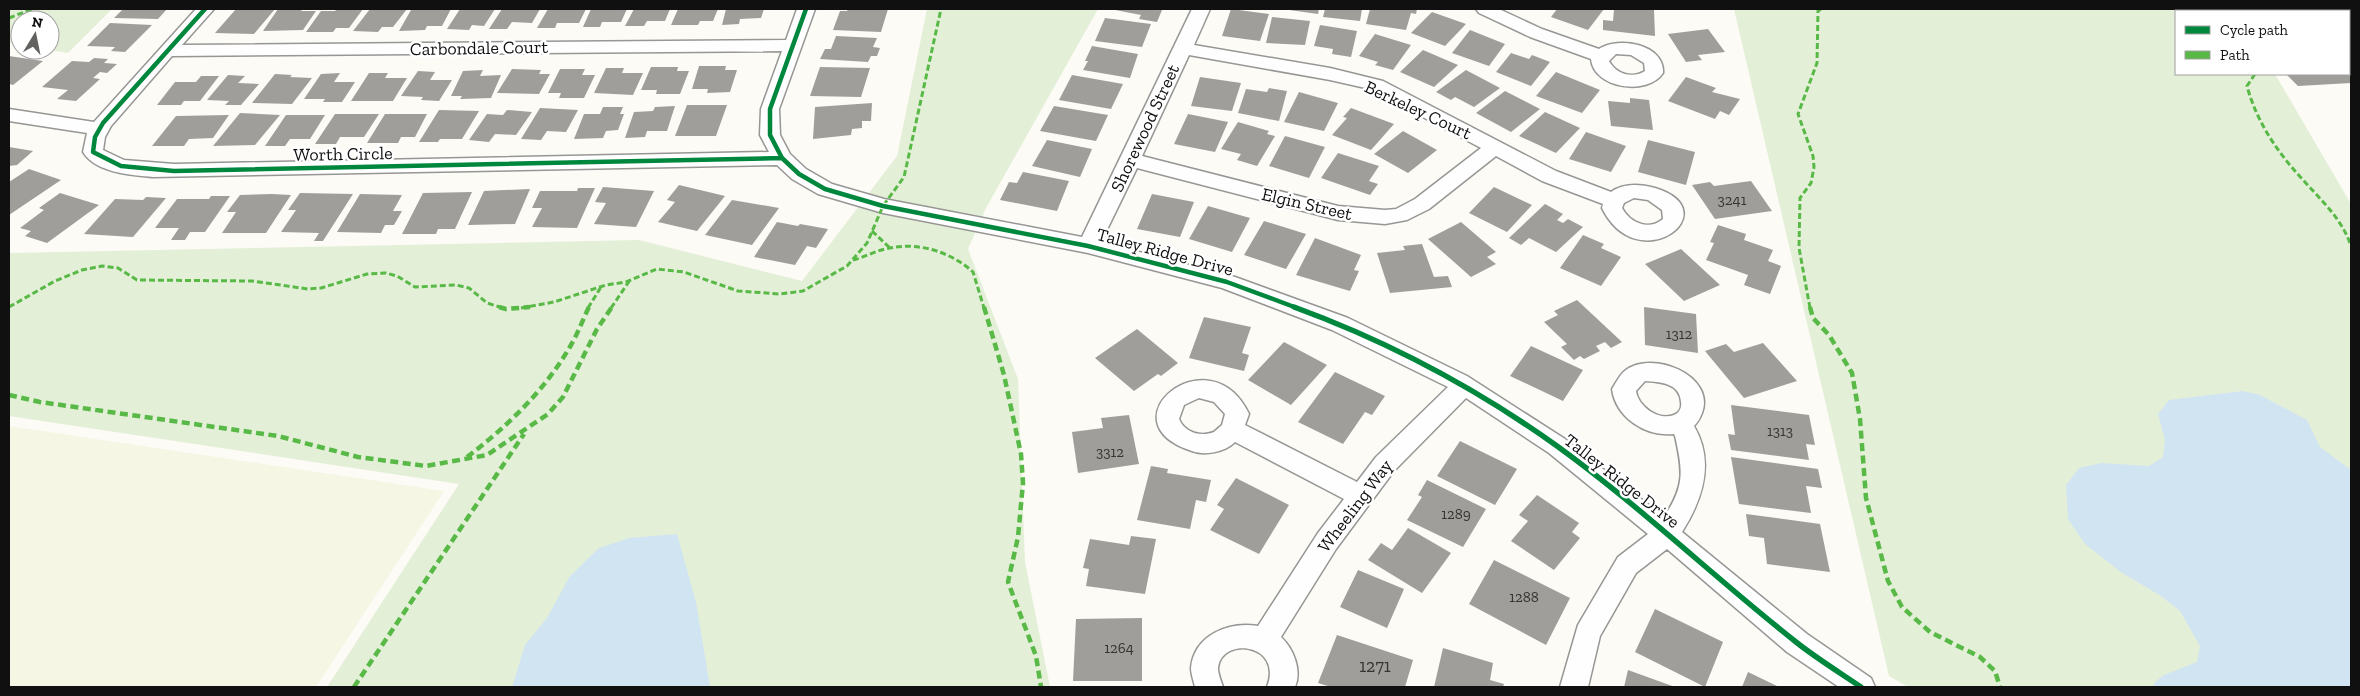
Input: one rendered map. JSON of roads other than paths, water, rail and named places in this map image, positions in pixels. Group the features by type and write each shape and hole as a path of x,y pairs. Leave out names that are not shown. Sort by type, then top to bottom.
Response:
{"street":[{"name":"Worth Circle","path":"204,9 99,129 95,137 93,152 104,161 135,169 174,172 782,158"},
{"name":"Talley Ridge Drive","path":"806,9 770,109 770,134 782,158 799,174 825,189 875,204 1088,246 1227,282 1340,324 1464,386 1557,446 1667,534 1797,643 1861,687"},
{"name":"Shorewood Street","path":"1088,246 1131,160 1201,9"},
{"path":"1485,9 1536,33 1601,56"},
{"name":"Carbondale Court","path":"167,51 792,45"},
{"name":"Berkeley Court","path":"1182,48 1330,74 1376,85 1550,176 1614,201"},
{"path":"9,115 99,129"},
{"name":"Elgin Street","path":"1131,160 1338,213 1376,216 1400,215 1420,205 1495,147"},
{"name":"Wheeling Way","path":"1264,640 1327,541 1385,464 1464,386"},
{"path":"1574,687 1587,633 1628,565 1667,534 1686,506 1694,476 1687,435 1680,423"},
{"path":"1233,430 1361,496"},
{"path":"1209,687 1204,668 1207,656 1214,646 1225,639 1237,636 1251,636 1264,640 1274,647 1281,657 1285,669 1282,687"}],"water":[{"path":"2243,391 2260,395 2307,420 2320,447 2351,470 2351,687 2154,687 2154,683 2164,675 2197,662 2200,646 2180,611 2161,596 2122,573 2085,544 2068,519 2066,485 2079,468 2101,463 2149,466 2163,457 2165,440 2158,414 2169,400"},
{"path":"677,534 696,602 710,687 512,687 525,645 547,618 570,576 599,548 629,538"}]}
